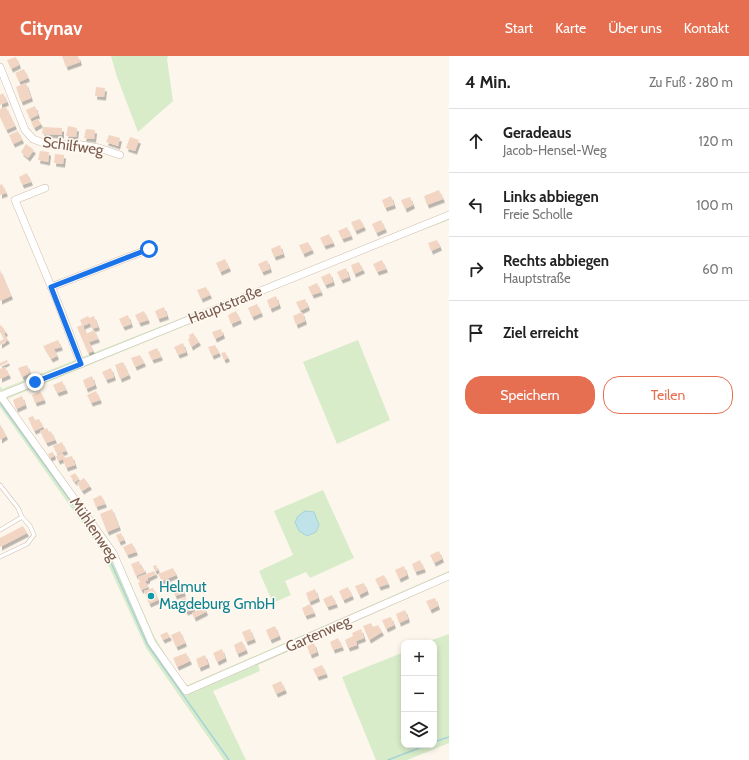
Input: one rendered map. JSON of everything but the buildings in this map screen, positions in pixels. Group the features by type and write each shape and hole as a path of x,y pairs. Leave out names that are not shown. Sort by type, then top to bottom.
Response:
{"street":[{"name":"Schilfweg","path":"0,67 25,130 33,139 46,144 76,144 100,148 120,155"},
{"path":"45,188 15,200 81,364"},
{"name":"Hauptstraße","path":"0,396 449,215"},
{"path":"51,287 149,249"},
{"name":"Mühlenweg","path":"0,396 113,553 152,643 186,691"},
{"name":"Gartenweg","path":"186,691 449,576"}],"lane":[{"path":"0,485 18,508 34,535 27,544 0,558"},
{"path":"0,530 22,517"}],"green space":[{"path":"111,56 168,56 167,59 173,101 138,132 117,77"},
{"path":"449,212 449,220 383,245 9,398 8,400 116,550 154,636 183,683 188,685 449,571 449,580 258,665 260,671 213,691 246,760 224,760 146,648 102,551 0,407 0,386 2,389"},
{"path":"358,340 390,420 337,444 303,362"},
{"path":"323,490 354,558 310,578 306,572 285,581 291,595 273,603 259,571 293,555 274,511"},
{"path":"449,634 449,743 437,748 437,640 432,640"},
{"path":"401,653 401,748 437,748 407,760 376,760 342,677"}],"water":[{"path":"305,511 314,512 319,525 316,532 307,536 299,531 295,522 298,516"}],"waterway":[{"path":"0,403 104,547 147,644 229,760"},
{"path":"437,741 449,737"},
{"path":"388,760 419,748"}],"place":[{"name":"Helmut Magdeburg GmbH","path":"151,596"}],"route":[{"path":"35,382 81,364 51,287 149,249"}]}
